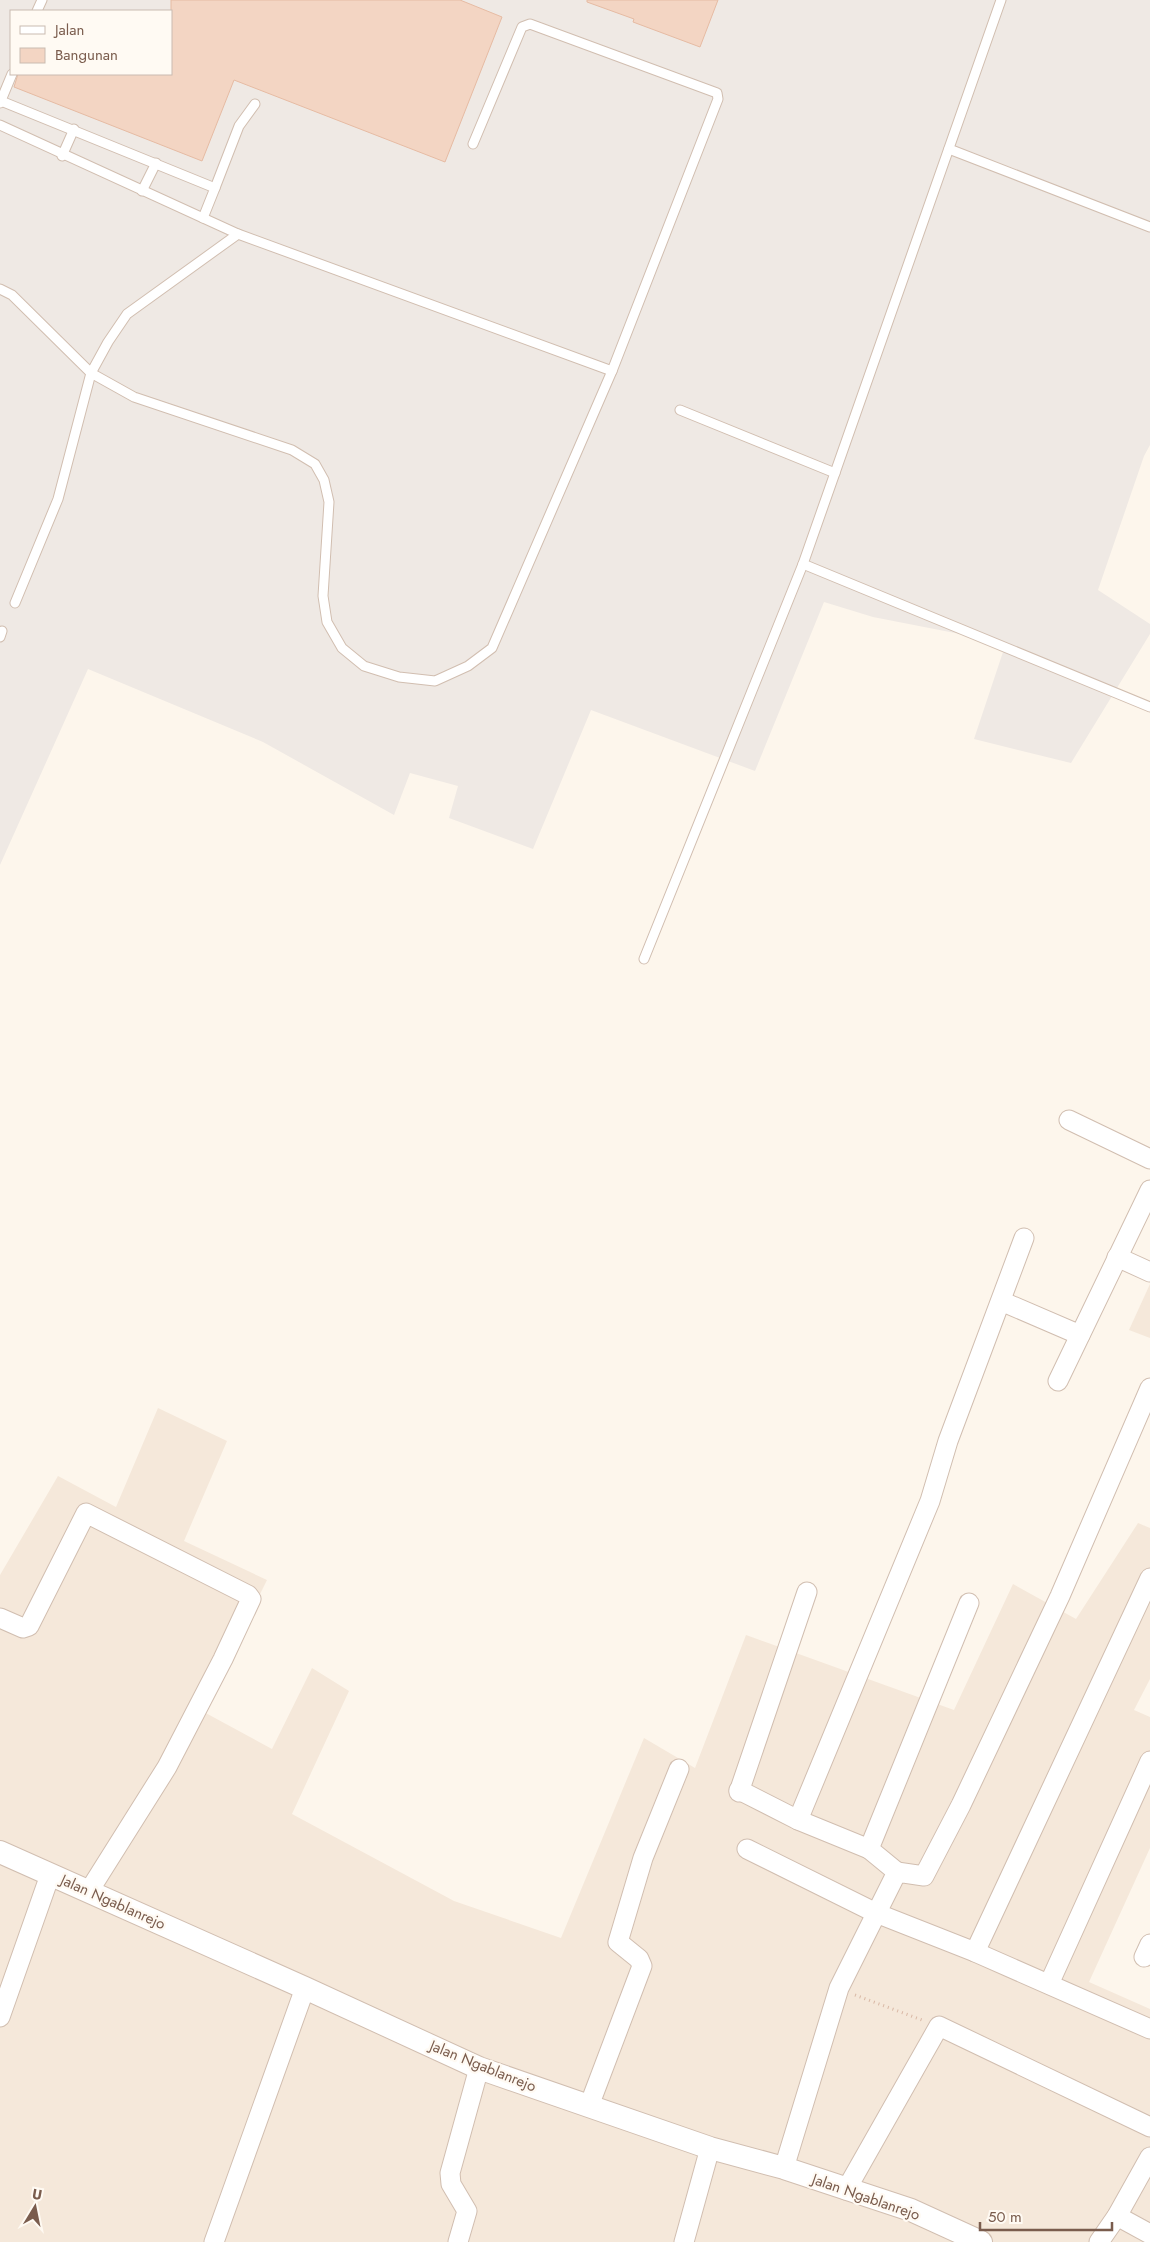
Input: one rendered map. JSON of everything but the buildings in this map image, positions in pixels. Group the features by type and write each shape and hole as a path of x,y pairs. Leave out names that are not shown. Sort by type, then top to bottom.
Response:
{"street":[{"path":"1069,1120 1150,1159"},
{"path":"1058,1381 1150,1190"},
{"path":"798,1820 930,1501 948,1442 1024,1238"},
{"path":"1118,1257 1150,1272"},
{"path":"1001,1301 1080,1335"},
{"path":"807,1592 739,1791 798,1820 869,1849 898,1872 924,1876 961,1805 1060,1596 1150,1388"},
{"path":"0,1618 23,1628 29,1626 86,1513 248,1595 251,1600 167,1767 88,1891"},
{"path":"975,1952 1150,1578"},
{"path":"869,1849 969,1603"},
{"path":"1049,1984 1150,1761"},
{"path":"589,2106 642,1966 639,1959 618,1942 643,1858 679,1769"},
{"path":"746,1849 876,1912 975,1952 1150,2029"},
{"name":"Jalan Ngablanrejo","path":"0,1852 479,2068 710,2148 784,2168 911,2210 972,2240"},
{"path":"784,2168 839,1988 898,1872"},
{"path":"0,2017 50,1875"},
{"path":"214,2242 304,1988"},
{"path":"846,2190 939,2026 1150,2127"},
{"path":"458,2242 467,2211 451,2184 450,2173 479,2068"},
{"path":"684,2242 710,2148"},
{"path":"1098,2242 1117,2216 1150,2157"},
{"path":"1117,2216 1150,2234"}],"lane":[{"path":"644,959 803,564 1001,0"},
{"path":"0,289 12,295 91,373 134,397 292,450 315,464 324,480 329,502 323,596 327,622 342,648 364,666 399,677 435,681 468,666 492,648 612,371 717,106 717,93 526,24 522,27 473,144"},
{"path":"12,75 0,102 74,129 215,188"},
{"path":"203,218 239,126 255,104"},
{"path":"0,126 62,156 238,234 612,371"},
{"path":"62,156 74,129"},
{"path":"949,149 1150,226"},
{"path":"142,191 156,163"},
{"path":"15,603 58,499 91,373 108,342 127,314 238,234"},
{"path":"680,410 835,473"},
{"path":"803,564 1150,707"}],"path":[{"path":"839,1988 939,2026"}],"shaded area":[{"path":"0,0 1150,0 1150,445 1144,456 1098,590 1150,624 1150,634 1071,763 974,739 1006,643 873,617 824,602 755,771 591,710 533,849 449,818 458,786 410,773 394,815 263,742 88,669 0,865"},
{"path":"1150,1284 1150,1338 1129,1330"},
{"path":"158,1408 227,1441 184,1541 267,1580 202,1711 272,1749 312,1668 349,1691 292,1814 454,1901 561,1938 644,1738 695,1768 746,1635 954,1710 1013,1584 1076,1619 1138,1523 1150,1528 1150,1679 1134,1710 1150,1717 1150,1848 1089,1982 1150,2009 1150,2242 0,2242 0,1575 58,1476 116,1507"}]}
